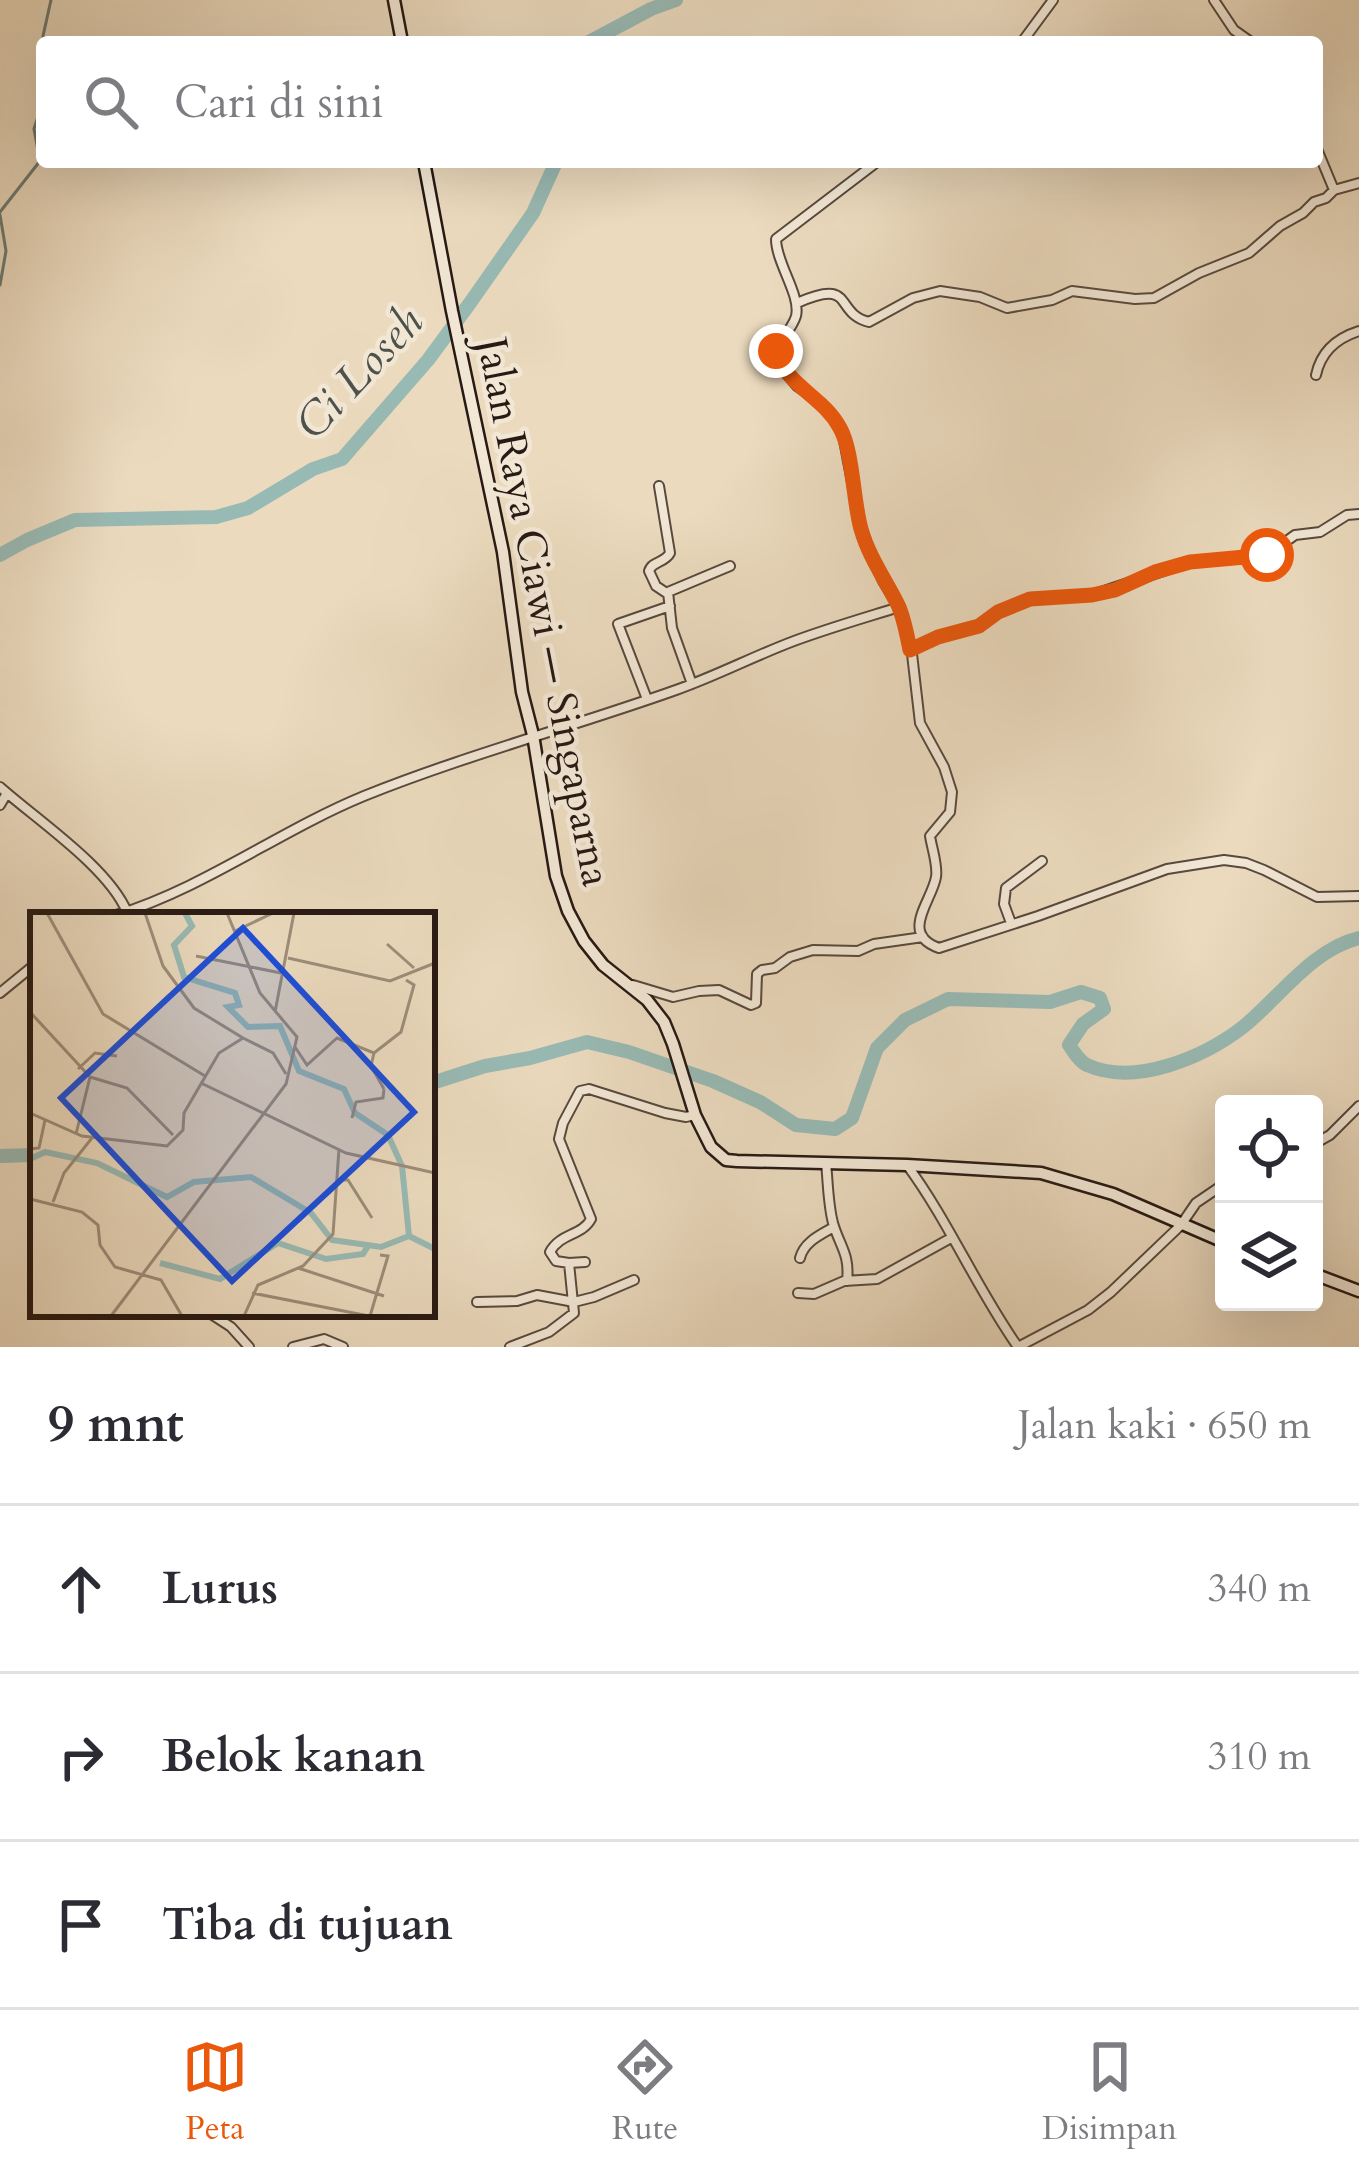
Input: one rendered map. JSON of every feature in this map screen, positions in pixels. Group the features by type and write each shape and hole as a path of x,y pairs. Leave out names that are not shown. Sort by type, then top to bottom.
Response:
{"main road":[{"path":"394,0 401,36"},
{"name":"Jalan Raya Ciawi — Singaparna","path":"425,168 502,553 556,876 584,941 664,1022 695,1115 711,1147 727,1160 1042,1173 1112,1194 1215,1238"},
{"path":"1323,1277 1359,1291"}],"street":[{"path":"1026,36 1053,0"},
{"path":"1214,0 1242,36"},
{"path":"1323,163 1334,190"},
{"path":"869,168 776,239 796,304 796,319 776,351 780,366 842,430 862,535 899,607 920,723 952,792 950,812 930,836 936,880 920,919 922,937 939,948 1167,869 1224,860 1264,870 1317,898 1359,896"},
{"path":"796,304 832,294 843,299 858,320 868,322 913,298 940,291 980,297 1006,308 1052,300 1072,291 1154,298 1249,253 1314,202 1359,183"},
{"path":"1316,375 1328,349 1359,331"},
{"path":"659,486 670,553 649,571 656,586 668,594"},
{"path":"910,650 979,626 1030,599 1092,595 1190,562 1267,555 1295,535 1320,532 1347,515 1359,514"},
{"path":"692,684 673,628 668,594 670,589 730,566"},
{"path":"647,700 618,625 670,605"},
{"path":"0,805 3,790 85,859 127,912 244,860 363,796 647,700 796,640 899,607"},
{"path":"1011,923 1004,904 1006,888 1042,861"},
{"path":"621,980 673,997 718,990 751,1005 758,996 757,974 790,957 813,950 858,951 922,937"},
{"path":"0,993 30,968"},
{"path":"585,1262 556,1261 550,1252 591,1220 559,1139 562,1123 580,1091 589,1089 671,1114 695,1115"},
{"path":"1323,1139 1359,1106"},
{"path":"826,1162 834,1226 845,1247 848,1281"},
{"path":"907,1165 1018,1347 1112,1292 1181,1225 1196,1203 1215,1190"},
{"path":"800,1258 812,1240 834,1226"},
{"path":"798,1293 820,1293 848,1281 877,1279 951,1238"},
{"path":"510,1347 549,1332 574,1313 569,1264"},
{"path":"477,1302 518,1301 537,1295 574,1302 634,1280"},
{"path":"215,1317 249,1347"},
{"path":"293,1347 324,1339 343,1347"}],"waterway":[{"path":"43,36 51,0"},
{"name":"Ci Loseh","path":"600,36 676,0"},
{"path":"36,123 36,140"},
{"path":"0,212 36,166"},
{"name":"Ci Loseh","path":"0,555 75,520 216,517 248,508 313,469 342,459 428,360 470,303 533,213 553,168"},
{"path":"0,215 6,251 0,285"},
{"path":"435,1082 587,1042 713,1081 796,1125 835,1129 852,1118 877,1048 905,1020 948,999 1050,1002 1081,992 1100,998 1104,1009 1083,1024 1069,1045 1087,1065 1106,1071 1147,1071 1189,1058 1227,1038 1311,964 1359,938"},
{"path":"0,1156 30,1155"}],"route":[{"path":"776,351 780,366 842,430 862,535 899,607 910,650 979,626 1030,599 1092,595 1190,562 1267,555"}]}
